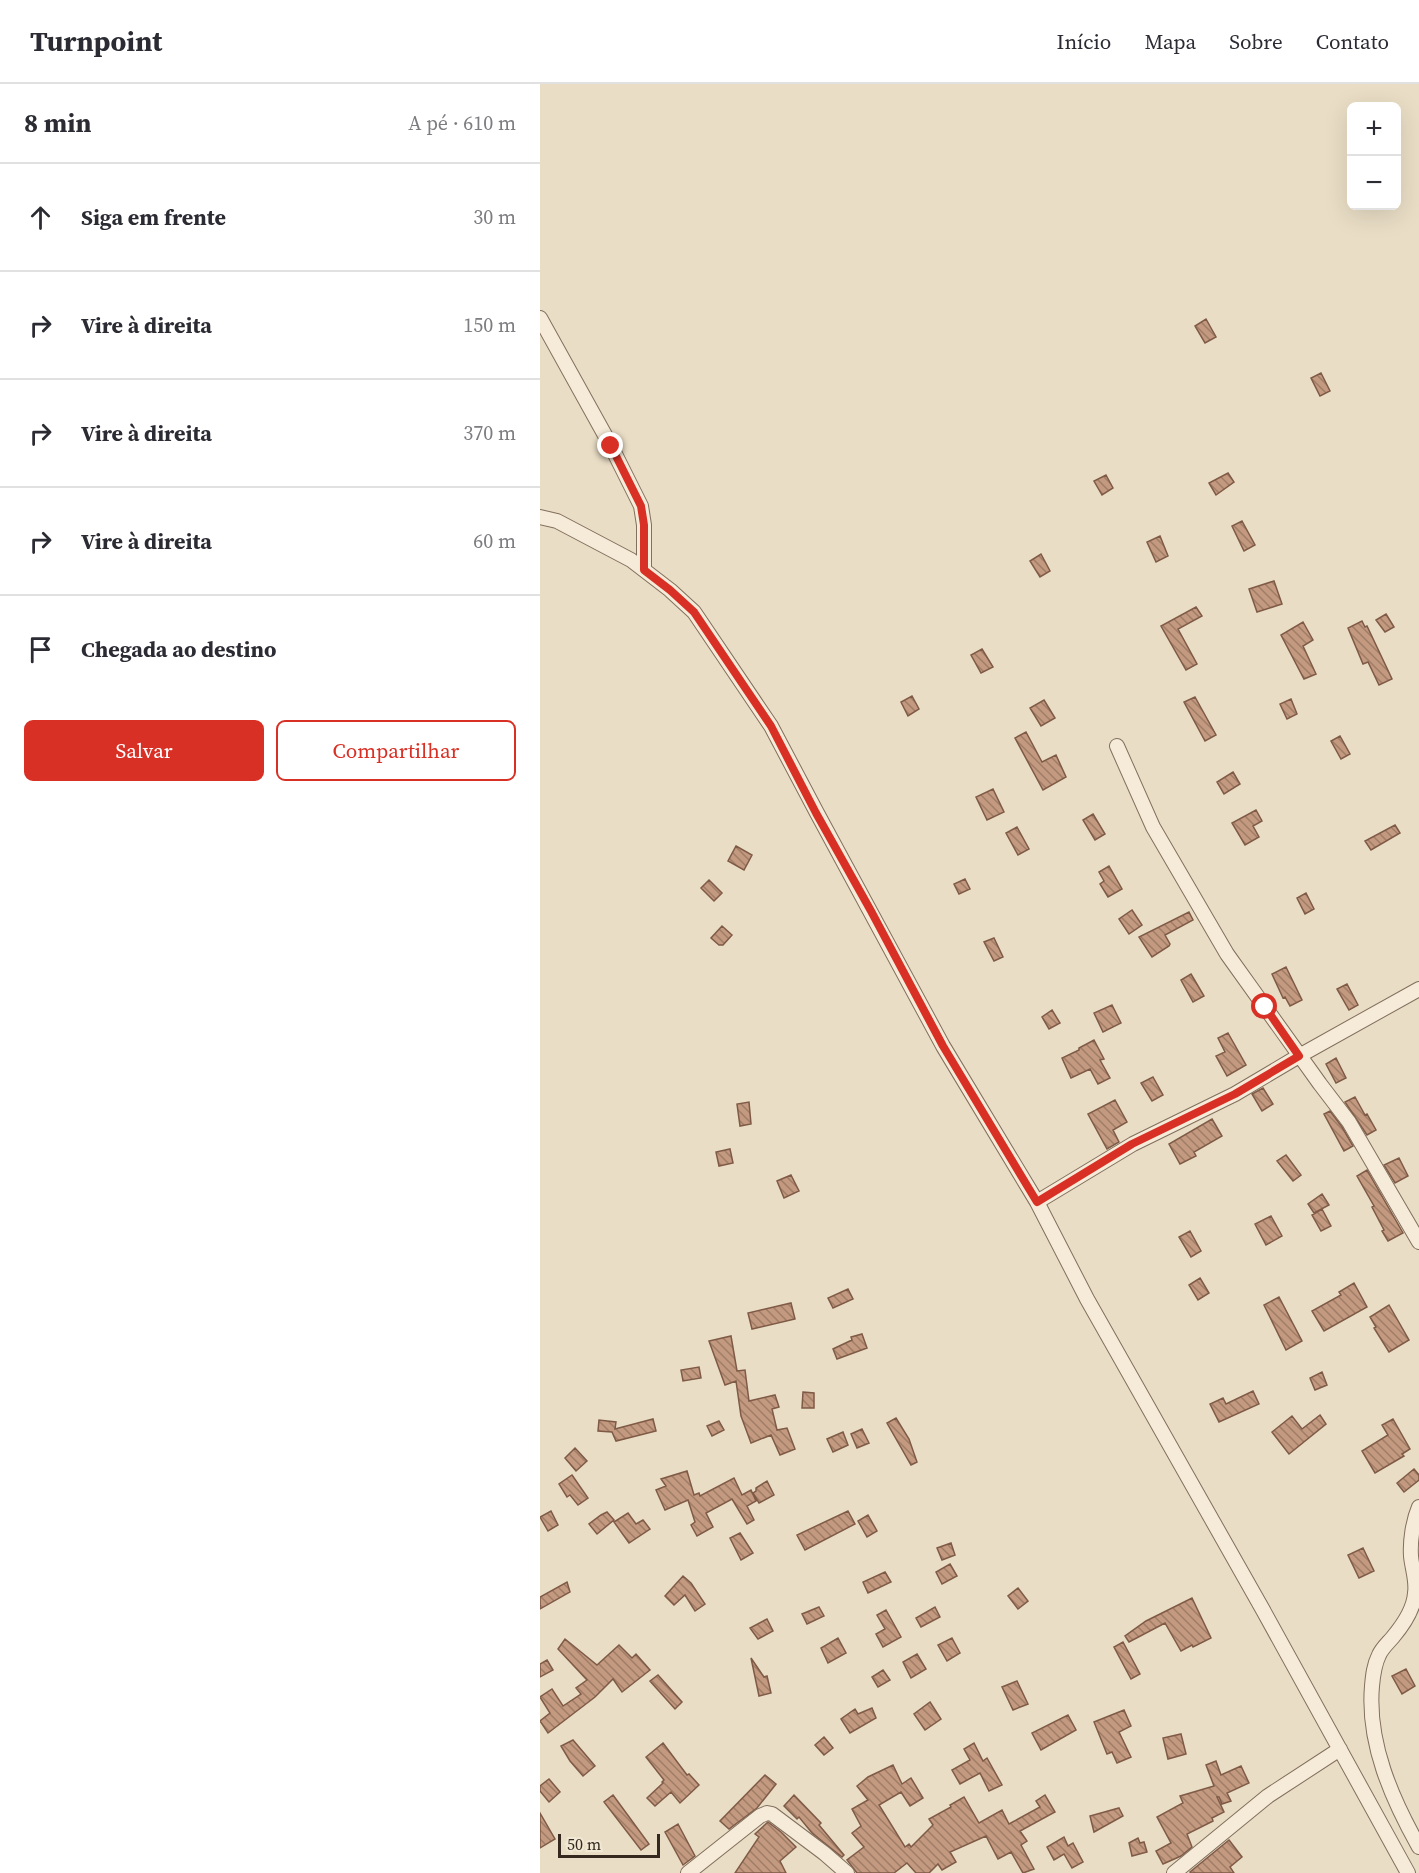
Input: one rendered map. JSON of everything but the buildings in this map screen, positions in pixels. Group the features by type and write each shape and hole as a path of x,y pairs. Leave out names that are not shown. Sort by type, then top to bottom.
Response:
{"street":[{"path":"540,318 611,446 641,506 644,525 644,570"},
{"path":"540,517 556,521 631,560 670,590 694,612 771,726 943,1046 1037,1202 1092,1308 1408,1873"},
{"path":"1117,746 1153,827 1227,954 1349,1122 1419,1242"},
{"path":"1037,1202 1132,1144 1235,1094 1419,989"},
{"path":"1419,1507 1415,1516 1411,1554 1416,1592 1411,1608 1395,1635 1380,1652 1374,1665 1371,1705 1376,1739 1389,1785 1419,1847"},
{"path":"1174,1873 1268,1796 1340,1749"},
{"path":"688,1873 760,1816 767,1813 772,1814 807,1840 847,1873"}],"route":[{"path":"611,446 641,506 644,525 644,570 694,612 771,726 943,1046 1037,1202 1132,1144 1235,1094 1299,1056 1265,1007"}]}
